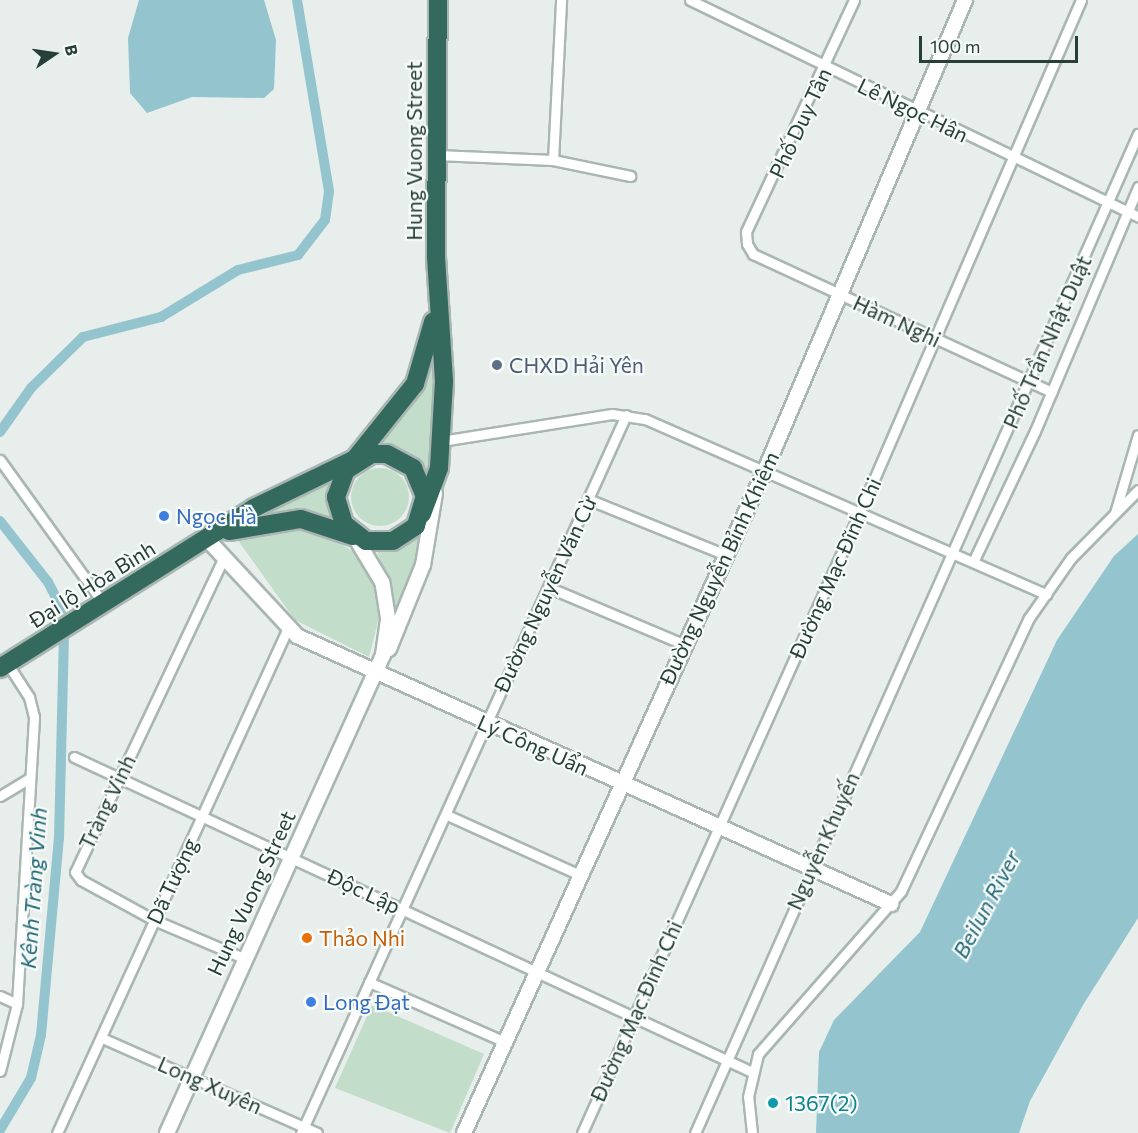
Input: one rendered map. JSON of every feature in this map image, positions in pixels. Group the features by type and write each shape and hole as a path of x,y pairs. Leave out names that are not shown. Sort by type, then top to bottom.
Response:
{"highway":[{"name":"Hung Vuong Street","path":"437,303 438,0"},
{"path":"353,536 336,497 351,462 390,421 422,370 437,303"},
{"path":"207,539 288,519 314,521 353,536 393,541 424,505 439,468 443,372 437,303"},
{"path":"351,462 390,421"},
{"path":"351,462 387,454 413,468 424,505"},
{"name":"Đại lộ Hòa Bình","path":"4,666 207,539 351,462"}],"street":[{"path":"552,160 561,0"},
{"name":"Lê Ngọc Hân","path":"690,0 1012,159 1138,217"},
{"name":"Phố Duy Tân","path":"747,244 746,232 827,68 854,0"},
{"name":"Đường Nguyễn Bỉnh Khiêm","path":"464,1133 623,785 683,644 766,468 965,0"},
{"name":"Đường Mạc Đĩnh Chi","path":"582,1133 860,514 1081,0"},
{"name":"Phố Trần Nhật Duật","path":"954,550 1138,134"},
{"path":"437,155 552,160 630,176"},
{"name":"Phố Trần Nhật Duật","path":"974,560 1052,392 1138,187"},
{"name":"Hàm Nghi","path":"747,244 753,254 1052,392"},
{"path":"441,441 626,415 766,468 860,514 954,550 1046,594"},
{"name":"Đường Nguyễn Văn Cừ","path":"302,1130 447,815 484,723 590,501 626,415"},
{"path":"1115,513 1138,435"},
{"path":"0,460 104,604"},
{"path":"377,672 401,627 427,550 439,468"},
{"path":"752,1133 752,1072 782,1020 891,904 922,852 1004,666 1046,594 1115,513 1138,490"},
{"path":"590,501 726,555"},
{"path":"424,505 427,550"},
{"path":"353,536 375,565 386,600 387,637 377,672"},
{"name":"Lý Công Uẩn","path":"207,539 287,630 717,829 891,904"},
{"name":"Nguyễn Khuyến","path":"695,1133 730,1058 809,870 954,550"},
{"name":"Tràng Vinh","path":"224,557 75,872 81,880 154,920 246,959"},
{"path":"550,588 683,644"},
{"name":"Dã Tượng","path":"57,1133 287,630"},
{"path":"0,1071 17,1004 34,717 29,697 4,666"},
{"name":"Hung Vuong Street","path":"167,1133 377,672"},
{"name":"Độc Lập","path":"74,757 538,972 730,1058 752,1072"},
{"path":"0,796 30,778"},
{"path":"447,815 582,876"},
{"path":"369,982 507,1043"},
{"path":"0,996 17,1004"},
{"name":"Long Xuyên","path":"102,1038 192,1077 302,1130 317,1133"}],"green space":[{"path":"436,358 432,474 380,444 408,412"},
{"path":"380,468 391,470 401,476 407,486 409,497 407,508 401,518 391,524 380,526 369,524 359,518 353,508 351,497 353,486 359,476 369,470"},
{"path":"334,471 333,517 298,511 256,516"},
{"path":"299,527 329,536 352,551 374,586 380,614 369,657 295,620 237,539"},
{"path":"422,530 414,573 398,616 376,548"},
{"path":"372,1005 484,1054 450,1133 335,1088"}],"water":[{"path":"139,0 264,0 276,40 274,89 264,98 192,97 147,113 130,93 128,38"},
{"name":"Beilun River","path":"1138,534 1138,918 1083,1005 1030,1101 1019,1133 816,1133 819,1052 834,1020 920,932 1057,640 1114,556"}],"waterway":[{"path":"0,432 31,388 83,337 161,317 238,270 298,255 325,220 329,191 297,0"},
{"name":"Kênh Tràng Vinh","path":"0,521 48,582 65,615"},
{"name":"Kênh Tràng Vinh","path":"0,1130 31,1078 41,1035 59,839 64,640"}],"place":[{"name":"CHXD Hải Yên","path":"497,365"},
{"name":"Ngọc Hà","path":"164,516"},
{"name":"Thảo Nhi","path":"307,938"},
{"name":"Long Đạt","path":"311,1002"},
{"name":"1367(2)","path":"773,1103"}]}
